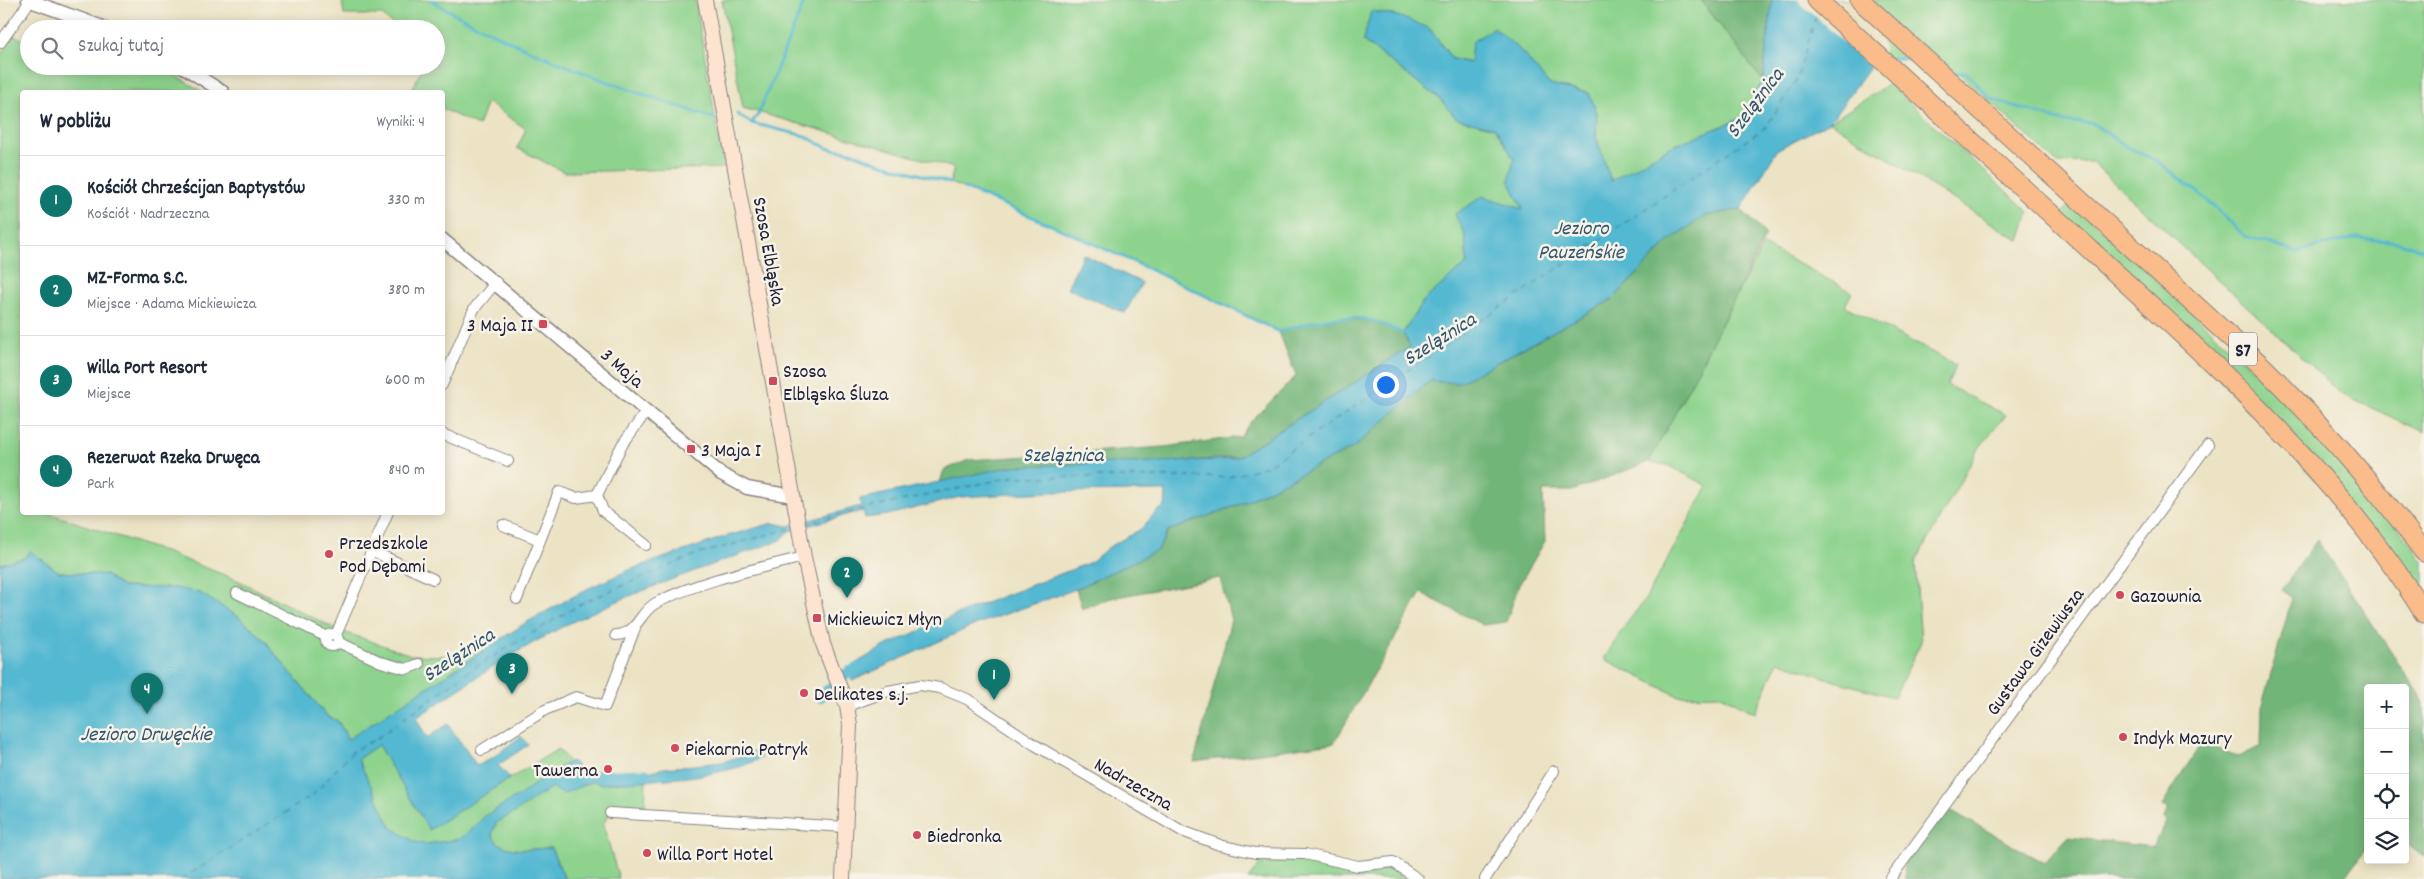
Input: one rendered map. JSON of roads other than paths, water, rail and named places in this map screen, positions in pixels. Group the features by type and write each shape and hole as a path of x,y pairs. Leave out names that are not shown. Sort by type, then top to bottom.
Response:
{"highway":[{"name":"S7","path":"1816,0 2170,323 2294,448 2375,544 2424,613"},
{"name":"S7","path":"1860,0 2262,366 2309,412 2364,474 2424,552"}],"main road":[{"name":"Szosa Elbląska","path":"705,0 803,553 823,644 847,706 850,741 843,879"}],"street":[{"path":"0,43 29,0 83,20"},
{"path":"196,75 220,90"},
{"name":"3 Maja","path":"445,241 496,282 646,412 730,480 794,502"},
{"path":"445,378 474,309 496,282"},
{"path":"646,412 622,445 597,495 603,510 646,545"},
{"path":"445,435 508,461"},
{"name":"Gustawa Gizewiusza","path":"1890,879 2208,445"},
{"path":"517,599 559,492 576,498 597,495"},
{"path":"334,638 387,515"},
{"path":"503,525 540,540"},
{"path":"372,551 434,579"},
{"path":"482,750 545,710 576,697 605,706 635,628 648,609 667,599 723,578 803,553"},
{"path":"237,593 381,662 406,669 419,664"},
{"path":"616,635 622,635 635,628"},
{"name":"Nadrzeczna","path":"847,706 896,690 920,685 940,688 968,699 1036,745 1182,831 1220,845 1255,853 1305,854 1358,866 1393,862 1418,879"},
{"path":"1485,879 1554,770"},
{"path":"610,813 847,827"}],"water":[{"path":"1772,0 1872,0 1882,50 1830,122 1778,149 1741,209 1705,216 1670,240 1613,299 1459,383 1430,381 1354,447 1243,503 1168,531 1158,550 1076,589 975,625 852,681 848,668 885,646 965,611 1091,562 1109,547 1141,529 1155,513 1165,506 1166,491 1050,492 960,497 888,515 865,518 863,511 789,531 781,540 620,600 568,624 529,645 416,718 427,738 448,724 477,766 492,758 521,736 528,745 498,765 510,778 429,830 378,745 358,759 391,827 415,842 426,844 459,839 485,816 523,793 552,771 572,761 581,770 592,772 593,778 626,777 664,768 723,762 760,749 763,753 759,756 761,758 744,765 705,775 602,784 593,781 563,794 552,787 514,813 497,822 492,834 496,841 510,848 551,848 565,879 0,879 0,564 24,558 30,551 59,572 106,575 122,587 176,588 200,593 239,617 266,641 327,716 338,721 348,739 527,622 587,589 629,570 724,537 773,523 788,526 861,506 860,499 1013,466 1220,460 1238,457 1410,347 1403,333 1423,301 1467,263 1465,235 1455,214 1483,196 1523,209 1509,181 1514,159 1495,128 1456,118 1440,99 1363,41 1371,11 1398,16 1429,28 1452,59 1470,63 1472,42 1494,28 1520,50 1550,85 1589,93 1597,113 1596,137 1611,181 1670,147 1740,119 1763,81"},
{"path":"1083,254 1142,283 1125,313 1067,288"}],"waterway":[{"path":"431,0 499,36 569,67 641,94 714,118"},
{"path":"751,123 758,115 805,0"},
{"path":"1891,58 1914,59"},
{"path":"1951,74 1966,72 1991,99 2066,122 2092,123 2129,148 2157,161 2200,194 2245,236 2296,252 2356,238 2400,242 2424,250"},
{"path":"737,114 751,123 805,136 827,148 851,152 876,162 950,183"},
{"path":"964,188 1123,257 1279,332 1312,322 1335,318 1358,318 1383,324 1403,333"},
{"path":"820,697 849,672 862,666"},
{"path":"577,776 646,774"}],"place":[{"name":"3 Maja II","path":"543,324"},
{"name":"Szosa Elbląska Śluza","path":"773,381"},
{"name":"3 Maja I","path":"691,449"},
{"name":"Przedszkole Pod Dębami","path":"329,554"},
{"name":"Gazownia","path":"2120,595"},
{"name":"MZ-Forma S.C.","path":"847,598"},
{"name":"Mickiewicz Młyn","path":"817,618"},
{"name":"Delikates s.j.","path":"804,693"},
{"name":"Willa Port Resort","path":"512,694"},
{"name":"Kościół Chrześcijan Baptystów","path":"994,700"},
{"name":"Rezerwat Rzeka Drwęca","path":"147,714"},
{"name":"Indyk Mazury","path":"2123,737"},
{"name":"Piekarnia Patryk","path":"675,748"},
{"name":"Tawerna","path":"608,769"},
{"name":"Biedronka","path":"917,835"},
{"name":"Willa Port Hotel","path":"647,853"}],"water label":[{"name":"Szelążnica","path":"1754,102"},
{"name":"Jezioro Pauzeńskie","path":"1581,239"},
{"name":"Szelążnica","path":"1439,338"},
{"name":"Szelążnica","path":"1063,454"},
{"name":"Szelążnica","path":"458,654"},
{"name":"Jezioro Drwęckie","path":"146,733"}]}
